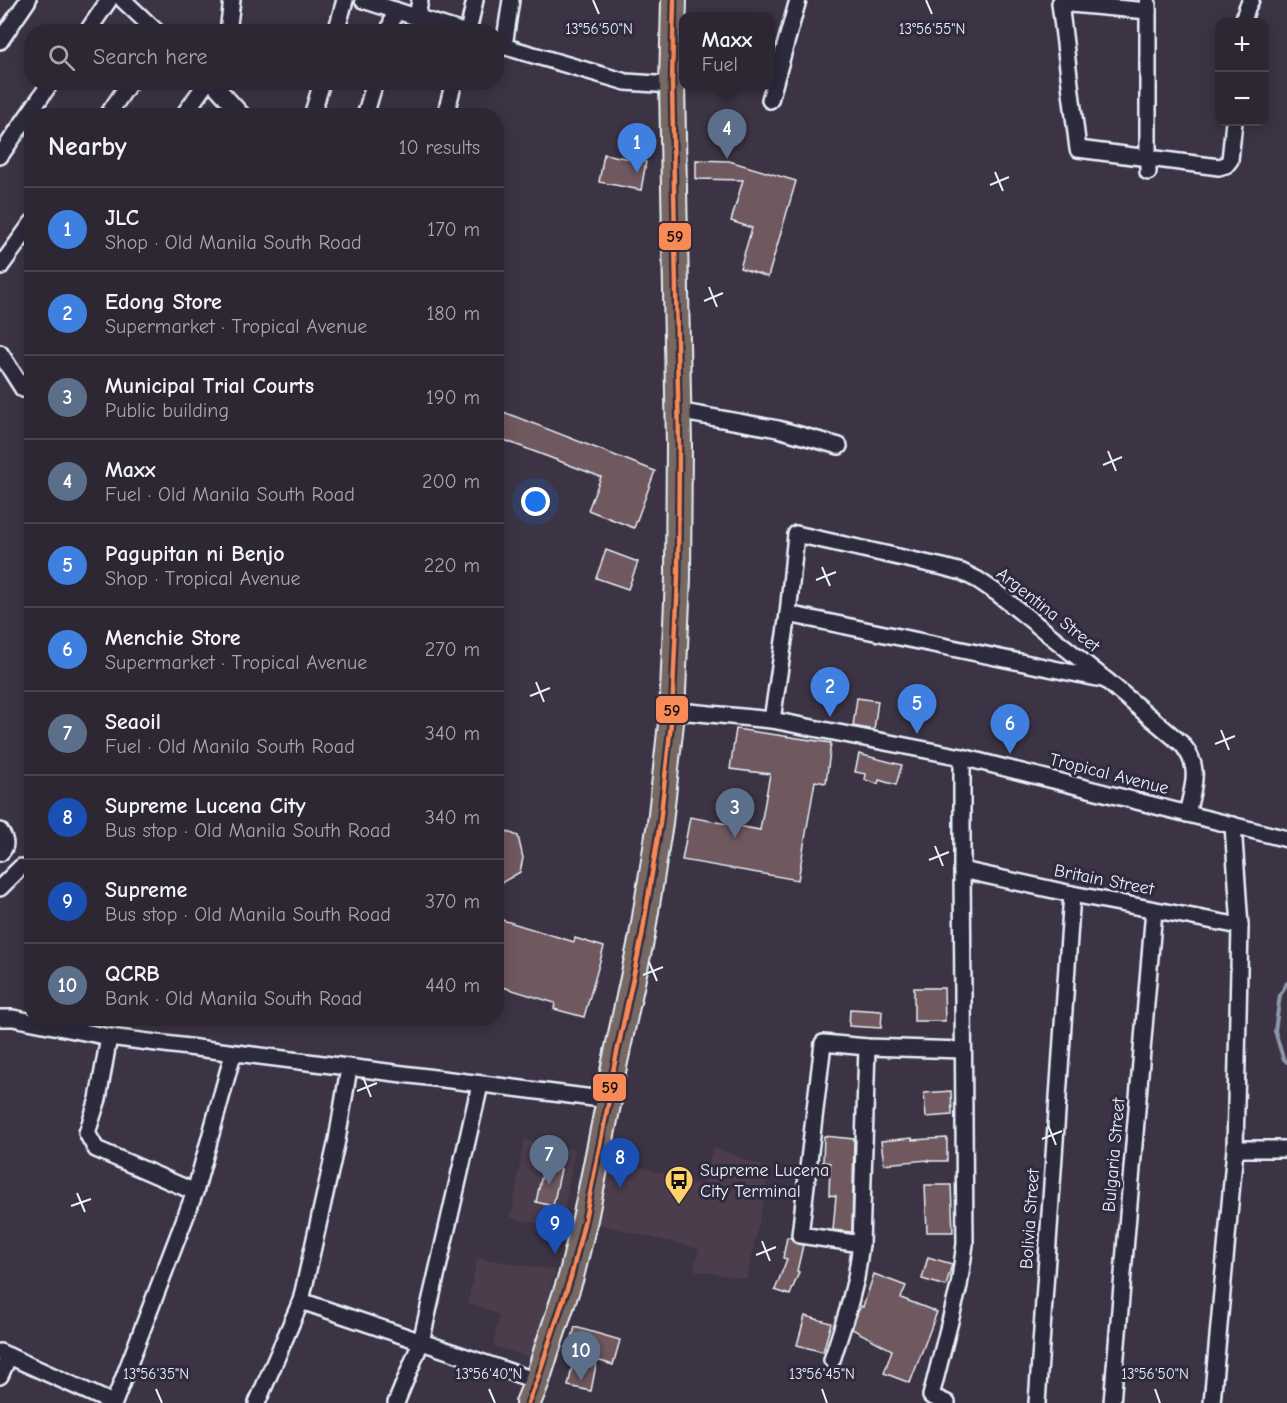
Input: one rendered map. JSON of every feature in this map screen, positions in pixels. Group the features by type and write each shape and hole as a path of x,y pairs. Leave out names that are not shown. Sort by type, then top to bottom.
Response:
{"main road":[{"path":"533,1392 571,1277 585,1219 609,1100 609,1090 642,936 660,823 672,714 678,578 672,85 674,0"}],"street":[{"path":"0,41 28,0"},
{"path":"92,24 109,0"},
{"path":"123,0 148,24"},
{"path":"229,24 232,0"},
{"path":"338,24 345,0"},
{"path":"363,0 438,24"},
{"path":"417,17 420,0"},
{"path":"470,24 475,0"},
{"path":"504,29 511,0"},
{"path":"775,82 798,0"},
{"path":"1244,18 1251,0"},
{"path":"1148,165 1148,5 1060,3 1078,149 1148,165 1220,167 1226,165 1230,160 1234,126"},
{"path":"391,24 395,10"},
{"path":"504,46 626,82 672,85"},
{"path":"33,108 45,90"},
{"path":"112,108 125,90"},
{"path":"189,108 201,90"},
{"path":"219,90 236,108"},
{"path":"314,108 320,90"},
{"path":"367,108 373,90"},
{"path":"447,108 452,90"},
{"path":"770,100 773,90"},
{"path":"0,156 24,121"},
{"path":"0,267 24,233"},
{"path":"0,353 23,389"},
{"path":"677,411 778,429 839,446"},
{"name":"Argentina Street","path":"788,614 795,534 962,572 978,580 1106,680 1182,744 1190,753 1196,776 1187,814"},
{"path":"772,720 788,614 1106,680"},
{"name":"Tropical Avenue","path":"672,714 689,712 772,720 962,757 1284,838"},
{"path":"946,1403 931,1396 959,1286 965,1244 962,757"},
{"path":"1212,1403 1235,1149 1240,926 1233,825"},
{"path":"0,831 6,842 0,853"},
{"path":"0,888 21,867"},
{"name":"Britain Street","path":"962,870 1072,894 1240,926"},
{"name":"Bolivia Street","path":"1037,1403 1072,894"},
{"name":"Bulgaria Street","path":"1112,1403 1154,910"},
{"path":"0,1018 24,1020"},
{"path":"53,1026 109,1037 233,1054 609,1100"},
{"path":"109,1037 98,1100 87,1133 96,1149 195,1192"},
{"path":"861,1244 800,1235 823,1043 963,1050"},
{"path":"832,1359 848,1310 861,1244 867,1047"},
{"path":"0,1376 5,1354 113,1403 195,1192 233,1054"},
{"path":"257,1403 301,1301 337,1140 349,1068"},
{"path":"396,1403 421,1342 480,1084"},
{"path":"1235,1149 1287,1149"},
{"path":"301,1301 421,1342 533,1392"}],"shaded area":[{"path":"524,1140 575,1149 561,1228 511,1218"},
{"name":"Supreme Lucena City Terminal","path":"713,1147 770,1169 747,1279 694,1270 699,1249 593,1223 605,1156 703,1186"},
{"path":"477,1258 556,1270 530,1358 493,1346 499,1315 468,1302"}],"building":[{"path":"604,154 646,162 641,190 599,182"},
{"path":"696,160 729,161 796,181 768,277 740,268 752,228 731,221 743,180 696,179"},
{"path":"504,412 655,471 634,528 588,510 601,477 504,440"},
{"path":"606,550 638,562 628,589 596,578"},
{"path":"857,698 878,701 874,730 853,726"},
{"path":"736,729 831,743 826,783 815,781 798,880 682,860 690,817 760,830 770,774 730,769"},
{"path":"859,754 902,765 896,785 879,780 878,784 865,780 866,774 855,772"},
{"path":"504,830 518,836 523,858 520,872 504,881"},
{"path":"504,920 574,942 575,938 604,947 584,1017 554,1009 555,1003 504,987"},
{"path":"914,988 944,988 945,1021 914,1021"},
{"path":"850,1009 882,1011 881,1028 849,1026"},
{"path":"951,1091 952,1115 926,1117 924,1093"},
{"path":"824,1136 854,1139 852,1232 833,1230 836,1196 829,1195 830,1163 823,1162"},
{"path":"912,1138 912,1140 947,1138 947,1161 928,1160 884,1164 881,1141"},
{"path":"544,1165 561,1169 553,1206 536,1202"},
{"path":"925,1185 951,1185 953,1232 927,1232"},
{"path":"787,1237 803,1245 797,1271 799,1272 790,1295 775,1290 787,1259 783,1258"},
{"path":"928,1257 952,1264 946,1286 922,1279"},
{"path":"874,1274 906,1286 901,1298 937,1312 910,1383 884,1373 892,1350 852,1329 861,1306 863,1307"},
{"path":"805,1316 831,1323 823,1352 797,1345"},
{"path":"575,1327 620,1340 613,1365 597,1360 591,1391 568,1386 575,1354 568,1352"}],"waterway":[{"path":"1287,983 1280,995 1275,1031 1283,1058 1287,1062"}],"transit line":[{"name":"59","path":"528,1403 571,1277 585,1219 609,1100 609,1090 642,936 660,823 672,714 678,578 679,445 672,85 674,0"}],"place":[{"name":"Maxx","path":"727,159"},
{"name":"JLC","path":"637,173"},
{"name":"Edong Store","path":"830,717"},
{"name":"Pagupitan ni Benjo","path":"917,734"},
{"name":"Menchie Store","path":"1010,754"},
{"name":"Municipal Trial Courts","path":"735,838"},
{"name":"Seaoil","path":"549,1185"},
{"name":"Supreme Lucena City","path":"620,1188"},
{"name":"Supreme Lucena City Terminal","path":"679,1206"},
{"name":"Supreme","path":"555,1254"},
{"name":"QCRB","path":"581,1381"}]}
